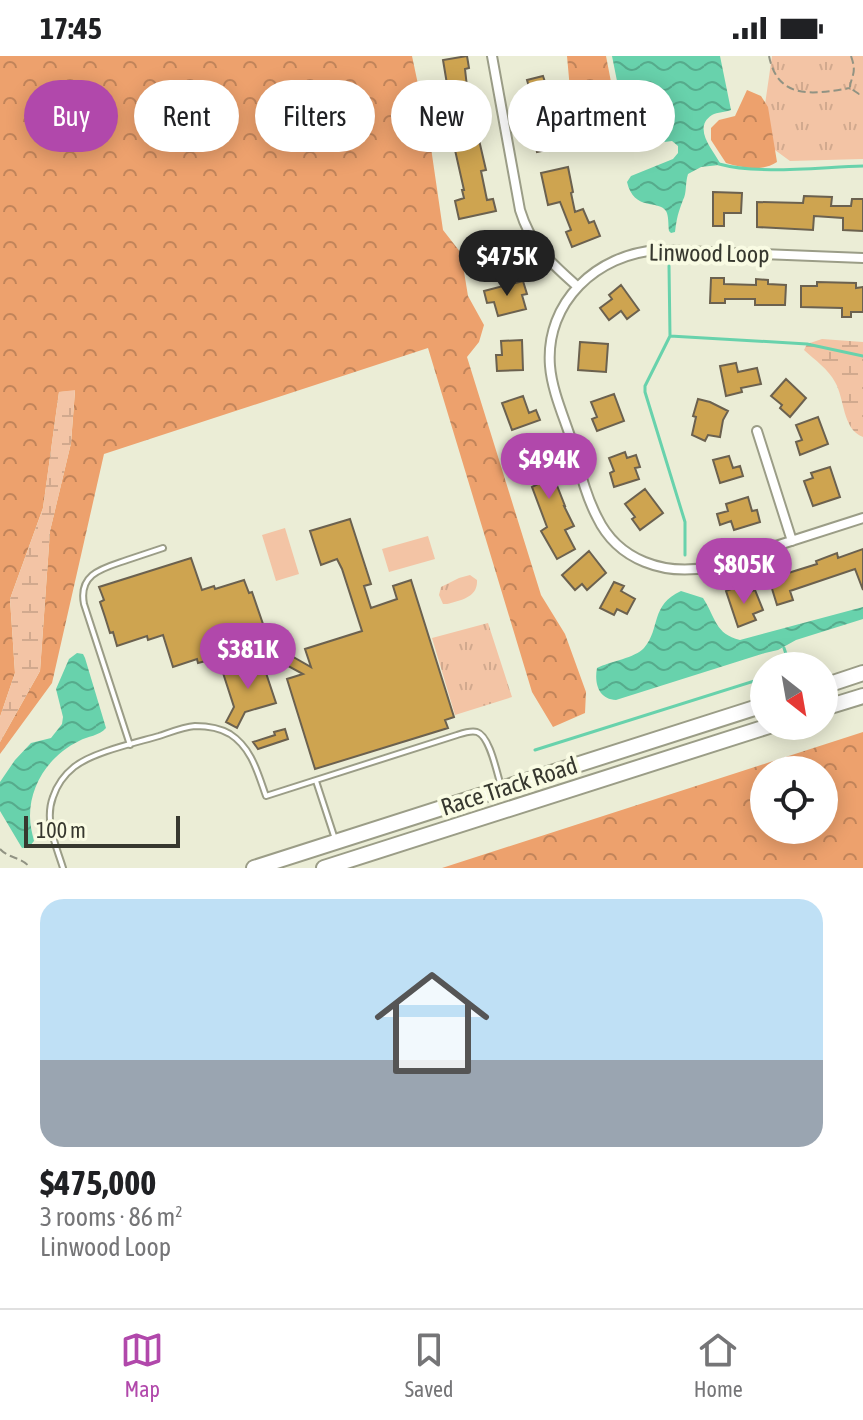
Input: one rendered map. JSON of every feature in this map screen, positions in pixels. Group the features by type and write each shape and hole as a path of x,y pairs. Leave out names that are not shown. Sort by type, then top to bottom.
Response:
{"main road":[{"path":"838,681 863,673"},
{"path":"838,704 863,696"},
{"name":"Race Track Road","path":"254,868 750,709"},
{"name":"Race Track Road","path":"324,868 750,732"},
{"path":"486,816 502,789"},
{"path":"336,842 342,862"}],"street":[{"path":"492,56 525,226 547,259 577,286"},
{"name":"Linwood Loop","path":"863,258 658,250 629,254 602,266 577,286 568,298 557,320 550,365 591,503 613,540 649,565 680,571 710,567 863,518"},
{"path":"757,431 792,541"}],"lane":[{"path":"130,745 84,604 84,588 91,576 102,569 163,548"},
{"path":"63,868 49,817 50,805 65,775 77,765 188,727 213,727 233,736 246,748 266,796 475,731 487,743 502,789"},
{"path":"316,781 336,842"}],"path":[{"path":"769,56 777,78 797,91 850,88 863,94"},
{"path":"850,88 854,66 851,56"},
{"path":"0,849 4,854 26,862 30,868"}],"green space":[{"path":"0,56 412,56 417,80 391,80 391,152 432,152 443,230 461,253 468,296 484,325 479,342 467,357 541,595 565,634 586,692 585,713 553,727 532,692 428,348 104,454 52,683 0,754 0,742 40,671 50,531 71,443 75,391 59,392 43,508 10,599 15,673 0,717"},
{"path":"567,56 606,56 611,80 569,80"},
{"path":"772,56 863,56 863,159 790,161 760,139"},
{"path":"747,90 761,96 768,107 777,162 765,167 745,168 726,163 711,140 711,128 719,120 735,116"},
{"path":"822,339 863,342 863,437 851,427 832,377 804,350 807,344"},
{"path":"75,390 71,443 50,531 40,671 0,742 0,717 15,673 10,599 43,508 59,392"},
{"path":"285,528 299,574 276,581 262,535"},
{"path":"428,536 435,559 389,572 382,549"},
{"path":"470,575 477,580 475,591 462,599 443,604 439,595 441,587"},
{"path":"488,623 512,697 455,715 432,638"},
{"path":"863,732 863,868 442,868 750,769 750,844 838,844 838,756 789,756"}],"water":[{"path":"612,56 720,56 731,110 712,115 706,120 704,132 720,163 688,174 675,232 669,231 666,211 635,198 627,182 631,176 673,159 678,153 675,144 675,80 617,80"},
{"path":"681,591 703,598 721,629 740,640 863,607 863,619 796,640 778,650 750,652 750,658 616,700 605,697 597,685 597,668 644,648 660,610"},
{"path":"77,653 85,658 106,728 59,754 44,772 31,804 30,823 34,841 29,847 22,848 0,811 0,782 31,743 51,738 62,724 56,689 69,659"}],"building":[{"path":"467,56 466,80 446,80 443,60"},
{"path":"455,152 482,152 486,170 481,171 487,200 493,199 496,211 459,219 455,201 464,198"},
{"path":"568,167 575,212 583,209 589,223 594,221 600,236 572,247 566,232 571,230 560,202 548,205 541,173"},
{"path":"713,192 742,193 741,213 724,213 724,226 713,226"},
{"path":"804,196 832,197 831,206 851,206 852,199 863,199 863,231 843,230 843,218 814,216 813,230 757,227 757,202 803,203"},
{"path":"498,237 512,262 495,272 491,263 485,266 479,255 487,251 483,245"},
{"path":"711,278 724,278 724,284 756,285 756,279 768,280 768,284 786,285 785,305 755,305 755,299 725,299 725,303 710,303"},
{"path":"523,281 527,294 522,295 526,309 498,316 494,302 487,303 484,291"},
{"path":"817,282 856,283 856,288 863,287 863,312 851,312 851,317 842,317 842,308 801,307 801,286 817,286"},
{"path":"621,285 639,310 627,319 621,311 609,320 600,308 612,299 609,295"},
{"path":"522,340 523,370 497,371 496,355 502,355 501,341"},
{"path":"580,342 608,344 606,372 578,370"},
{"path":"736,363 738,372 757,368 761,384 741,388 742,392 726,396 720,366"},
{"path":"786,379 806,398 790,417 771,396"},
{"path":"614,394 624,421 597,431 592,419 597,417 591,402"},
{"path":"523,396 529,413 536,410 540,420 512,430 502,403"},
{"path":"698,399 728,411 720,437 708,435 705,441 692,435"},
{"path":"818,417 828,444 800,455 796,442 802,440 796,425"},
{"path":"543,437 547,449 542,451 551,479 554,478 574,526 565,530 575,549 557,559 541,531 547,527 532,487 538,484 531,461 526,463 522,452 527,450 525,443"},
{"path":"625,452 627,458 636,455 640,467 635,468 639,479 614,487 610,473 614,471 609,458"},
{"path":"729,456 733,468 740,466 743,476 720,483 713,460"},
{"path":"830,467 840,497 813,506 804,481 813,478 811,473"},
{"path":"645,489 663,513 640,530 625,504"},
{"path":"748,497 752,511 757,510 760,522 734,530 731,521 720,525 717,514 728,511 726,504"},
{"path":"350,519 371,584 364,586 371,608 397,599 393,586 411,580 454,717 445,720 448,728 315,769 287,679 303,674 275,659 281,650 311,667 305,649 362,631 337,559 321,565 310,531"},
{"path":"863,549 863,590 855,569 790,591 793,600 777,605 769,579 817,564 816,561 837,553 838,558"},
{"path":"589,551 606,573 587,590 582,584 575,590 562,575"},
{"path":"191,558 202,590 244,580 249,593 252,592 263,624 259,625 263,638 234,648 235,651 221,657 198,663 197,659 173,667 163,635 148,640 147,636 117,646 100,602 104,600 99,587"},
{"path":"614,582 624,586 621,591 635,599 627,614 617,609 614,615 600,608"},
{"path":"739,586 742,595 755,590 763,610 753,614 756,620 738,627 726,591"},
{"path":"262,661 276,703 245,712 237,728 226,722 234,707 223,673"},
{"path":"285,729 288,739 258,749 253,742 275,735 274,732"}],"waterway":[{"path":"719,164 771,170 863,166"},
{"path":"669,266 670,336 645,386 645,392 685,522 685,555"},
{"path":"670,336 807,344 863,356"},
{"path":"784,648 785,652"},
{"path":"535,750 750,682"}]}
